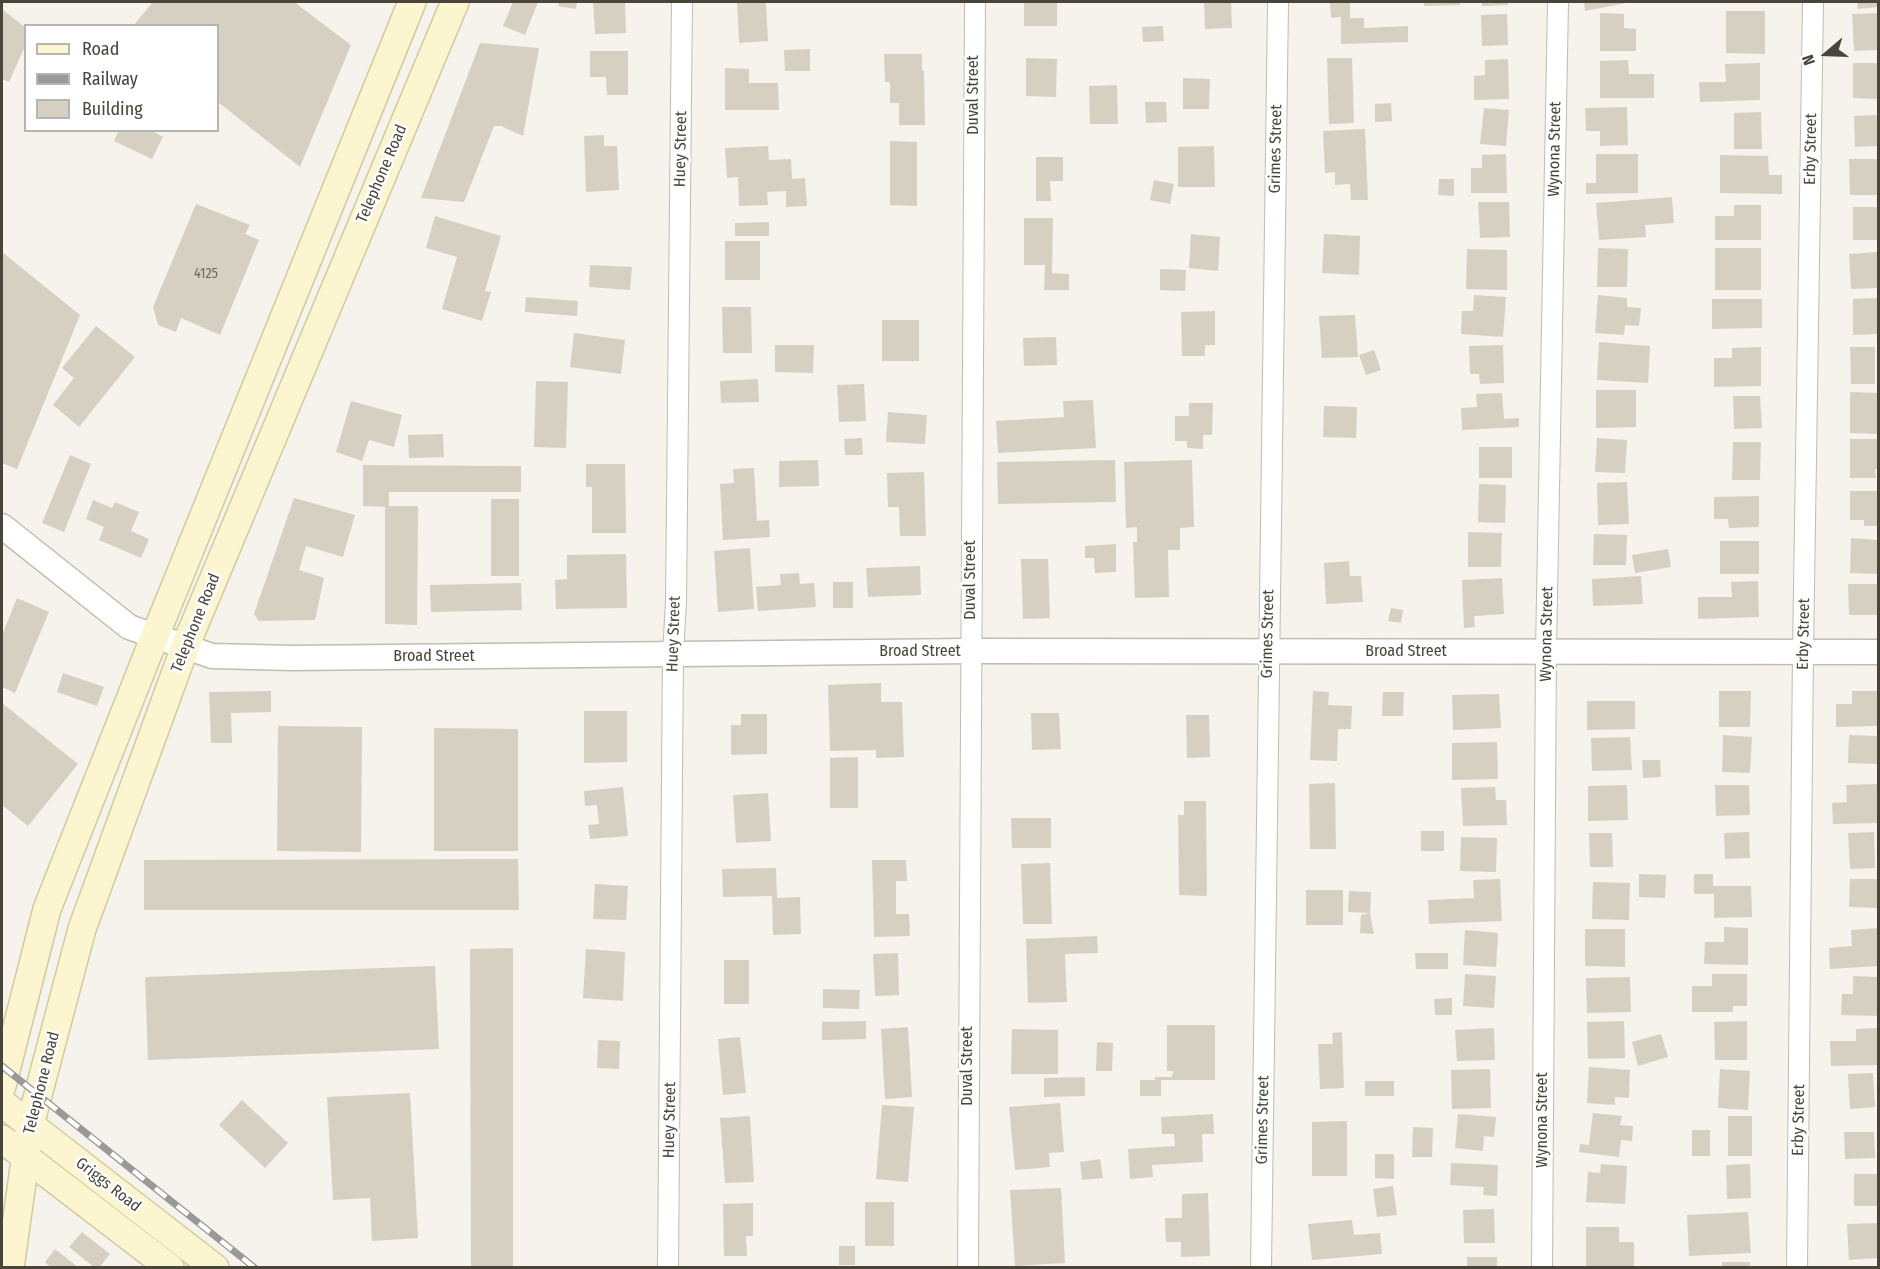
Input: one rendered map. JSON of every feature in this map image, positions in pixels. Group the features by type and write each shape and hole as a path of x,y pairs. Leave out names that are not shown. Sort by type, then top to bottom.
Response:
{"main road":[{"name":"Telephone Road","path":"2,1086 47,909 412,2"},
{"name":"Telephone Road","path":"10,1268 30,1125 82,929 185,647 454,2"},
{"name":"Griggs Road","path":"2,1103 215,1268"},
{"name":"Griggs Road","path":"2,1139 170,1268"}],"street":[{"name":"Huey Street","path":"668,1268 673,653 676,602 682,2"},
{"name":"Duval Street","path":"968,1268 975,2"},
{"name":"Grimes Street","path":"1261,1268 1278,2"},
{"name":"Wynona Street","path":"1542,1268 1546,651 1558,2"},
{"name":"Erby Street","path":"1797,1268 1813,2"},
{"name":"Broad Street","path":"2,526 129,627 212,656 292,658 970,651 1878,652"}],"building":[{"path":"153,2 294,2 351,45 300,167 219,103 219,24 135,24"},
{"path":"513,2 538,2 525,35 503,26"},
{"path":"559,2 577,2 576,9 558,6"},
{"path":"593,2 625,2 626,33 595,34"},
{"path":"737,2 766,2 768,41 739,43"},
{"path":"1024,2 1057,2 1057,26 1024,26"},
{"path":"1204,2 1231,3 1232,28 1205,29"},
{"path":"1330,2 1350,2 1350,18 1364,18 1364,28 1408,26 1408,42 1341,44 1341,17 1331,18"},
{"path":"1424,2 1460,2 1460,5 1424,6"},
{"path":"1482,2 1508,2 1508,5 1482,6"},
{"path":"1584,2 1625,2 1626,3 1585,11"},
{"path":"1857,2 1878,2 1878,7 1858,9"},
{"path":"2,9 24,26 24,48 9,82 2,79"},
{"path":"1726,11 1765,11 1765,54 1726,53"},
{"path":"1600,13 1624,14 1624,28 1636,29 1636,51 1600,51"},
{"path":"1878,13 1878,50 1854,51 1852,14"},
{"path":"1507,14 1508,45 1482,46 1481,15"},
{"path":"1163,26 1164,41 1143,42 1142,27"},
{"path":"480,43 539,48 523,136 501,126 494,126 464,202 421,198"},
{"path":"810,49 810,71 785,71 784,50"},
{"path":"590,51 628,51 628,95 607,95 606,77 590,77"},
{"path":"884,54 922,54 925,125 899,125 899,103 890,103 890,82 885,82"},
{"path":"1026,58 1057,59 1056,97 1026,96"},
{"path":"1327,58 1352,58 1354,123 1329,124"},
{"path":"1508,59 1509,99 1474,100 1474,76 1485,75 1485,60"},
{"path":"1628,60 1629,74 1654,74 1654,98 1600,98 1600,61"},
{"path":"1760,63 1760,100 1700,102 1699,82 1726,82 1725,64"},
{"path":"1853,63 1878,63 1878,99 1853,98"},
{"path":"725,68 749,69 749,83 778,83 779,110 725,110"},
{"path":"1183,78 1210,79 1209,109 1183,109"},
{"path":"1117,85 1118,124 1090,124 1089,86"},
{"path":"1145,102 1166,102 1167,122 1146,123"},
{"path":"1391,103 1392,121 1375,122 1375,104"},
{"path":"1627,107 1628,145 1600,146 1600,131 1586,131 1585,108"},
{"path":"1484,108 1509,110 1506,146 1480,144"},
{"path":"1761,112 1762,149 1734,149 1734,113"},
{"path":"1878,115 1878,146 1855,147 1854,116"},
{"path":"1365,129 1368,200 1351,200 1350,184 1335,185 1335,172 1325,173 1323,131"},
{"path":"118,132 154,132 163,137 152,159 114,141"},
{"path":"604,135 604,146 617,146 619,190 586,192 584,136"},
{"path":"890,141 917,142 917,206 890,205"},
{"path":"768,146 769,160 791,159 792,179 805,178 807,206 786,207 786,191 767,192 768,205 739,206 738,177 727,178 725,148"},
{"path":"1214,146 1215,187 1178,187 1178,147"},
{"path":"1506,154 1507,193 1471,193 1471,168 1482,168 1482,155"},
{"path":"1596,154 1638,154 1638,193 1586,194 1586,183 1596,183"},
{"path":"1720,155 1768,156 1769,175 1782,175 1782,194 1720,193"},
{"path":"1036,157 1063,157 1063,181 1050,181 1051,201 1036,201"},
{"path":"1849,159 1878,159 1878,195 1850,195"},
{"path":"1439,179 1454,179 1454,196 1438,195"},
{"path":"1154,180 1174,184 1170,204 1150,200"},
{"path":"1672,197 1674,223 1645,225 1646,237 1599,240 1596,203"},
{"path":"1478,202 1509,202 1510,237 1480,238"},
{"path":"196,204 250,225 245,234 259,240 220,335 181,318 176,332 158,325 153,307"},
{"path":"1734,205 1761,205 1761,240 1715,240 1715,216 1734,216"},
{"path":"1853,207 1878,207 1878,240 1853,240"},
{"path":"435,216 501,236 485,291 491,292 482,321 442,309 457,257 426,248"},
{"path":"1024,218 1053,218 1052,273 1069,274 1069,290 1044,290 1045,265 1024,265"},
{"path":"769,222 769,236 735,236 735,223"},
{"path":"1191,234 1220,237 1218,271 1189,268"},
{"path":"1324,234 1360,236 1359,275 1322,273"},
{"path":"725,241 760,241 760,280 725,280"},
{"path":"1598,248 1628,249 1627,287 1597,287"},
{"path":"1715,248 1761,248 1761,290 1715,290"},
{"path":"1467,249 1507,250 1507,290 1466,289"},
{"path":"2,252 80,315 17,469 2,463"},
{"path":"1877,252 1878,288 1851,289 1849,254"},
{"path":"590,265 632,267 630,290 589,287"},
{"path":"1160,269 1186,270 1185,291 1160,290"},
{"path":"1474,295 1506,297 1503,337 1461,334 1462,311 1473,311"},
{"path":"1598,295 1627,298 1627,307 1641,308 1639,326 1625,325 1624,335 1595,333"},
{"path":"526,297 578,301 577,316 525,312"},
{"path":"1878,298 1878,334 1853,335 1853,299"},
{"path":"1712,299 1762,299 1762,328 1712,329"},
{"path":"722,307 751,307 752,353 723,353"},
{"path":"1215,311 1215,345 1205,345 1205,356 1182,356 1181,312"},
{"path":"1355,315 1358,357 1322,358 1319,316"},
{"path":"882,320 919,320 919,361 882,361"},
{"path":"96,326 135,357 79,427 53,405 74,378 62,368"},
{"path":"574,333 625,340 621,374 570,367"},
{"path":"1056,337 1057,365 1024,366 1023,338"},
{"path":"1599,342 1650,346 1648,383 1597,380"},
{"path":"775,345 814,345 813,373 775,372"},
{"path":"1503,345 1504,383 1480,384 1479,374 1470,374 1469,346"},
{"path":"1761,347 1761,386 1714,387 1714,358 1732,358 1732,348"},
{"path":"1850,347 1875,347 1875,384 1851,384"},
{"path":"1374,350 1381,370 1366,375 1359,355"},
{"path":"758,379 759,402 721,403 720,381"},
{"path":"536,381 568,382 566,448 534,447"},
{"path":"864,384 866,421 839,422 837,385"},
{"path":"1596,390 1636,390 1636,427 1596,428"},
{"path":"1850,392 1878,393 1878,434 1850,433"},
{"path":"1502,393 1504,419 1519,418 1519,427 1462,430 1461,408 1477,407 1476,394"},
{"path":"1733,396 1760,396 1762,428 1734,429"},
{"path":"1093,400 1096,448 998,453 996,421 1064,417 1063,401"},
{"path":"351,401 402,415 394,447 369,440 362,461 336,452"},
{"path":"1189,403 1213,403 1212,435 1203,435 1203,449 1187,448 1187,441 1175,441 1175,416 1189,416"},
{"path":"1324,406 1357,407 1356,438 1323,437"},
{"path":"888,412 927,415 925,444 886,442"},
{"path":"443,434 444,457 409,458 408,435"},
{"path":"862,438 863,455 845,455 844,439"},
{"path":"1597,438 1627,440 1625,473 1595,472"},
{"path":"1850,439 1878,439 1876,478 1850,478"},
{"path":"1733,442 1761,442 1760,480 1732,480"},
{"path":"1479,447 1512,447 1512,478 1479,478"},
{"path":"70,455 91,464 64,532 42,523"},
{"path":"818,460 819,486 779,487 779,461"},
{"path":"1115,460 1116,502 998,504 997,462"},
{"path":"1192,460 1194,527 1180,528 1180,550 1168,550 1169,597 1135,598 1133,542 1137,542 1137,527 1126,528 1124,462"},
{"path":"586,464 625,464 626,533 592,533 592,487 586,487"},
{"path":"363,465 521,466 521,492 389,492 389,506 418,506 417,625 385,624 385,507 363,506"},
{"path":"754,468 757,521 769,520 770,537 723,540 720,484 734,483 733,469"},
{"path":"924,472 926,536 900,536 899,507 888,507 887,473"},
{"path":"1627,482 1629,524 1598,525 1597,483"},
{"path":"1479,484 1506,485 1505,523 1478,522"},
{"path":"1850,491 1878,491 1878,526 1864,526 1864,520 1850,520"},
{"path":"1759,496 1759,527 1729,528 1728,519 1714,519 1714,497"},
{"path":"294,498 355,515 343,557 306,546 299,570 324,578 315,620 259,621 254,614"},
{"path":"491,499 519,499 519,576 491,576"},
{"path":"93,500 112,508 115,502 139,512 131,531 149,539 141,558 99,540 104,527 86,519"},
{"path":"1468,532 1502,533 1501,567 1468,567"},
{"path":"1594,534 1627,535 1626,565 1593,565"},
{"path":"1851,538 1878,540 1878,574 1850,573"},
{"path":"1720,541 1759,541 1759,574 1720,574"},
{"path":"1116,544 1116,572 1095,573 1094,558 1085,558 1085,546"},
{"path":"750,548 754,609 718,612 714,551"},
{"path":"1668,549 1671,567 1635,573 1632,555"},
{"path":"626,554 627,608 556,609 555,580 567,579 567,555"},
{"path":"1021,559 1048,559 1050,618 1023,619"},
{"path":"1349,561 1350,576 1361,576 1363,602 1326,604 1324,563"},
{"path":"920,566 921,595 868,597 866,568"},
{"path":"799,573 800,584 814,583 816,607 758,611 756,587 781,585 780,574"},
{"path":"1641,576 1643,604 1593,606 1592,579"},
{"path":"1502,578 1504,614 1474,616 1475,627 1464,628 1462,580"},
{"path":"1758,581 1759,617 1698,619 1698,597 1732,597 1731,582"},
{"path":"833,582 853,582 853,608 833,608"},
{"path":"521,583 522,610 431,612 430,585"},
{"path":"1848,584 1878,584 1878,615 1849,615"},
{"path":"17,598 49,612 15,693 2,687 2,635"},
{"path":"1391,608 1403,610 1401,623 1388,621"},
{"path":"63,673 104,687 97,706 57,692"},
{"path":"881,683 881,702 902,702 904,757 876,758 876,750 830,751 828,685"},
{"path":"271,691 271,712 231,713 232,743 211,743 209,692"},
{"path":"1313,691 1329,692 1328,705 1352,706 1351,729 1338,729 1337,761 1310,760"},
{"path":"1719,691 1751,691 1750,727 1719,727"},
{"path":"1852,691 1878,691 1878,726 1836,727 1836,704 1852,704"},
{"path":"1383,692 1404,692 1403,716 1382,716"},
{"path":"1499,694 1501,728 1453,730 1452,695"},
{"path":"1587,701 1635,701 1635,729 1587,730"},
{"path":"2,703 78,764 28,826 2,805"},
{"path":"584,711 627,711 627,762 584,763"},
{"path":"1031,713 1059,713 1061,749 1032,750"},
{"path":"741,714 767,714 767,754 731,755 731,725 741,725"},
{"path":"1186,715 1209,715 1210,757 1187,758"},
{"path":"278,726 362,727 361,852 277,851"},
{"path":"434,728 518,729 518,851 434,851"},
{"path":"1723,735 1752,737 1750,773 1722,772"},
{"path":"1849,735 1878,736 1878,764 1848,763"},
{"path":"1630,737 1632,770 1592,771 1591,738"},
{"path":"1497,742 1498,779 1452,780 1452,743"},
{"path":"858,757 858,808 830,808 830,758"},
{"path":"1642,760 1660,760 1661,777 1643,778"},
{"path":"1335,783 1336,849 1310,849 1309,784"},
{"path":"1878,784 1878,823 1833,824 1832,803 1847,802 1846,785"},
{"path":"1627,785 1628,820 1588,821 1588,786"},
{"path":"1715,785 1749,785 1750,815 1716,816"},
{"path":"623,787 628,836 590,839 588,825 599,824 597,805 585,806 584,791"},
{"path":"1495,787 1496,800 1506,800 1507,825 1463,826 1461,788"},
{"path":"768,793 771,841 736,843 733,795"},
{"path":"1184,801 1206,801 1207,896 1179,895 1178,815 1184,815"},
{"path":"1011,818 1051,818 1051,848 1012,848"},
{"path":"1421,831 1444,831 1444,851 1421,851"},
{"path":"1749,832 1750,858 1725,859 1724,833"},
{"path":"1874,832 1875,868 1850,869 1848,833"},
{"path":"1589,833 1612,833 1613,867 1590,867"},
{"path":"1461,837 1497,838 1496,872 1460,871"},
{"path":"518,859 519,910 144,910 144,860"},
{"path":"872,860 906,860 907,881 896,881 896,914 909,914 910,936 874,937"},
{"path":"1050,863 1052,924 1023,924 1021,864"},
{"path":"776,868 777,898 800,897 801,934 773,935 772,896 723,897 722,869"},
{"path":"1639,874 1666,875 1665,898 1639,897"},
{"path":"1694,874 1713,874 1713,886 1751,886 1752,917 1714,918 1714,894 1694,894"},
{"path":"1500,879 1502,921 1429,924 1428,900 1474,898 1473,880"},
{"path":"1850,879 1878,879 1878,908 1849,907"},
{"path":"1593,882 1630,883 1629,920 1592,919"},
{"path":"595,884 628,886 626,920 593,919"},
{"path":"1306,890 1343,890 1343,925 1306,925"},
{"path":"1349,891 1371,892 1370,913 1348,912"},
{"path":"1370,913 1374,934 1360,933 1361,915"},
{"path":"1724,927 1748,928 1748,965 1704,964 1705,942 1724,942"},
{"path":"1878,928 1878,966 1830,969 1829,948 1852,946 1851,930"},
{"path":"1585,929 1625,929 1625,967 1585,966"},
{"path":"1465,930 1498,933 1496,967 1463,965"},
{"path":"1097,936 1098,953 1065,954 1067,1002 1028,1003 1026,939"},
{"path":"513,948 513,1268 471,1268 470,949"},
{"path":"586,949 625,952 623,1001 583,998"},
{"path":"898,953 899,995 875,996 873,954"},
{"path":"1415,953 1448,953 1448,969 1416,969"},
{"path":"724,960 749,960 749,1004 724,1004"},
{"path":"435,966 439,1049 148,1060 145,977"},
{"path":"1465,974 1496,976 1494,1008 1463,1006"},
{"path":"1712,974 1747,974 1747,1006 1733,1006 1733,1012 1692,1012 1692,986 1712,986"},
{"path":"1853,976 1878,977 1878,1016 1841,1015 1842,994 1853,994"},
{"path":"1630,977 1631,1012 1587,1013 1586,978"},
{"path":"823,989 860,990 859,1009 823,1008"},
{"path":"1452,998 1452,1015 1435,1015 1434,999"},
{"path":"866,1021 866,1039 822,1040 822,1022"},
{"path":"1624,1021 1625,1058 1588,1059 1587,1022"},
{"path":"1747,1021 1747,1060 1715,1060 1714,1022"},
{"path":"1167,1025 1215,1025 1215,1080 1161,1080 1161,1096 1140,1096 1140,1080 1172,1077 1173,1071 1167,1071"},
{"path":"908,1027 912,1097 885,1099 881,1029"},
{"path":"1494,1028 1495,1060 1457,1061 1455,1030"},
{"path":"1878,1028 1878,1065 1831,1066 1830,1041 1856,1041 1856,1029"},
{"path":"1012,1029 1058,1030 1058,1074 1011,1074"},
{"path":"1342,1032 1344,1088 1320,1089 1318,1044 1333,1044 1332,1033"},
{"path":"1661,1034 1668,1057 1638,1066 1632,1042"},
{"path":"740,1037 746,1093 723,1095 718,1039"},
{"path":"598,1040 620,1041 619,1069 597,1068"},
{"path":"1097,1042 1113,1043 1112,1071 1096,1071"},
{"path":"1589,1067 1630,1070 1629,1098 1615,1097 1615,1105 1587,1103"},
{"path":"1490,1069 1491,1108 1452,1109 1451,1070"},
{"path":"1720,1069 1750,1071 1748,1110 1718,1108"},
{"path":"1873,1073 1875,1107 1850,1109 1848,1074"},
{"path":"1085,1077 1085,1096 1044,1097 1044,1078"},
{"path":"1365,1081 1394,1081 1394,1096 1365,1096"},
{"path":"410,1093 418,1238 372,1241 370,1198 333,1200 327,1097"},
{"path":"242,1100 288,1143 265,1168 219,1125"},
{"path":"1060,1103 1064,1152 1049,1153 1050,1167 1015,1170 1009,1107"},
{"path":"882,1105 914,1107 908,1182 876,1179"},
{"path":"1593,1113 1622,1116 1620,1125 1633,1126 1632,1141 1621,1140 1619,1157 1579,1152 1580,1144 1589,1145"},
{"path":"1213,1114 1214,1134 1202,1134 1203,1162 1152,1165 1153,1177 1130,1179 1128,1149 1175,1146 1174,1134 1162,1134 1161,1117"},
{"path":"1458,1114 1496,1117 1494,1137 1484,1136 1483,1151 1455,1148"},
{"path":"750,1116 754,1182 725,1183 720,1118"},
{"path":"1728,1116 1752,1116 1752,1156 1728,1156"},
{"path":"1347,1121 1347,1176 1312,1176 1312,1122"},
{"path":"1413,1127 1433,1128 1432,1157 1412,1157"},
{"path":"1692,1130 1710,1130 1710,1156 1692,1156"},
{"path":"1844,1132 1874,1132 1875,1158 1845,1159"},
{"path":"1375,1154 1394,1154 1394,1179 1375,1178"},
{"path":"1100,1159 1103,1178 1082,1180 1080,1162"},
{"path":"1451,1163 1498,1165 1497,1196 1483,1195 1484,1187 1450,1185"},
{"path":"1601,1164 1627,1166 1625,1204 1586,1202 1588,1172 1600,1173"},
{"path":"1750,1164 1751,1198 1727,1199 1726,1165"},
{"path":"1854,1174 1878,1174 1878,1206 1854,1206"},
{"path":"1393,1186 1397,1215 1377,1217 1373,1189"},
{"path":"1061,1188 1065,1263 1015,1266 1010,1190"},
{"path":"1208,1193 1210,1256 1181,1257 1181,1242 1166,1242 1165,1218 1182,1218 1182,1194"},
{"path":"865,1202 894,1202 894,1246 865,1246"},
{"path":"753,1203 753,1236 746,1236 747,1256 724,1256 723,1204"},
{"path":"1494,1209 1495,1243 1464,1243 1463,1210"},
{"path":"1748,1212 1751,1253 1689,1256 1687,1215"},
{"path":"1352,1220 1354,1235 1380,1233 1382,1254 1312,1260 1308,1224"},
{"path":"1878,1223 1878,1258 1849,1260 1847,1224"},
{"path":"1586,1227 1619,1227 1619,1242 1634,1242 1634,1268 1586,1268"},
{"path":"82,1232 110,1254 99,1268 95,1268 69,1247"},
{"path":"839,1246 855,1246 855,1265 839,1265"},
{"path":"55,1249 79,1268 51,1268 45,1262"},
{"path":"1467,1257 1497,1257 1497,1268 1467,1268"},
{"path":"1722,1262 1750,1262 1750,1268 1722,1268"}],"railway":[{"path":"2,1066 255,1268"}]}
